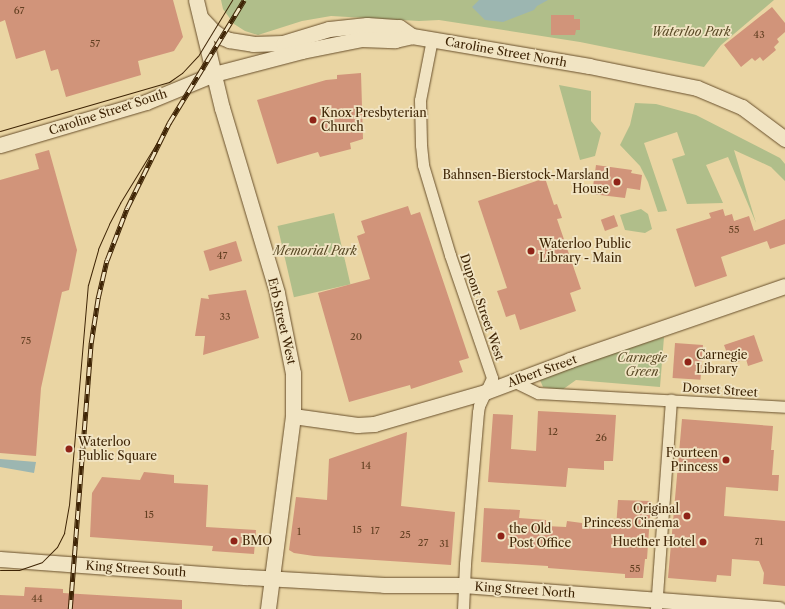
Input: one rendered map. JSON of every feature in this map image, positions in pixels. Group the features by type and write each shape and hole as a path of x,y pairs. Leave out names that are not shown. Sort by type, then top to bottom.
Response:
{"main road":[{"name":"Erb Street West","path":"196,0 222,108 283,319 293,373 293,416 268,609"},
{"path":"201,18 213,31 222,37 229,40 253,44 283,42 329,29 367,24 399,27 412,36"},
{"name":"Caroline Street North","path":"214,74 361,39 395,40 412,36 589,66 697,88 742,107 785,140"},
{"name":"Caroline Street South","path":"0,145 146,102 214,74"},
{"name":"Albert Street","path":"293,416 357,424 374,424 485,392 785,286"},
{"name":"King Street South","path":"0,559 271,578"},
{"name":"King Street North","path":"271,578 384,585 464,585 656,604 779,609"}],"street":[{"name":"Dupont Street West","path":"432,39 420,100 423,165 450,255 492,378 478,412 463,609"},
{"name":"Dorset Street","path":"513,381 538,393 785,407"},
{"path":"656,604 671,400"}],"green space":[{"name":"Waterloo Park","path":"221,0 774,0 721,45 704,67 580,42 439,20 419,21 331,16 302,21 258,35 245,31 234,24 223,9"},
{"path":"559,85 591,91 591,121 601,133 595,156 580,160"},
{"path":"635,103 656,104 696,115 780,158 785,164 785,181 771,167 734,150 756,223 728,157 706,165 723,203 687,204 672,159 685,155 677,132 644,143 667,211 658,212 648,182 640,166 620,145 630,125"},
{"path":"641,209 648,214 652,229 645,233 625,230 620,215"},
{"name":"Memorial Park","path":"334,213 350,284 294,297 277,226"},
{"name":"Carnegie Green","path":"664,337 660,387 576,380 562,390 543,387 540,380 541,376"}],"water":[{"path":"479,0 548,0 537,6 534,10 503,22 485,20 472,7"},
{"path":"0,459 36,462 34,473 0,467"}],"building":[{"path":"0,0 173,0 183,37 174,51 138,61 141,75 66,97 58,69 51,71 45,50 16,59 5,20 0,22"},
{"path":"772,7 785,23 785,32 777,39 779,42 774,47 776,50 763,61 760,57 755,61 752,58 741,67 724,45"},
{"path":"551,15 574,15 574,19 580,19 580,30 576,30 575,35 551,35"},
{"name":"Knox Presbyterian Church","path":"361,73 363,139 350,143 351,149 320,157 318,152 277,164 257,100 326,80 337,79 337,75"},
{"path":"49,150 77,250 69,290 62,292 41,388 36,456 0,453 0,180 39,169 35,154"},
{"name":"Bahnsen-Bierstock-Marsland House","path":"596,165 632,170 631,173 642,175 640,190 627,188 625,198 592,194"},
{"name":"Waterloo Public Library - Main","path":"545,178 554,205 557,204 562,218 557,219 581,289 570,293 576,311 520,330 515,314 506,317 497,291 507,288 478,201"},
{"path":"408,206 411,215 420,212 469,358 459,361 463,372 411,389 410,385 349,402 318,293 370,279 357,236 365,233 361,221"},
{"path":"723,209 725,216 732,214 734,221 749,216 754,231 785,219 785,244 770,249 767,241 721,257 727,276 695,287 676,229 711,218 709,213"},
{"path":"614,215 618,226 605,231 601,220"},
{"path":"236,241 242,261 210,271 203,251"},
{"path":"246,290 259,338 203,355 205,336 195,336 201,298 209,299 208,295"},
{"path":"754,335 763,361 748,366 746,359 731,364 724,345"},
{"name":"Carnegie Library","path":"675,343 703,345 700,380 673,378"},
{"path":"538,411 616,415 613,461 604,461 604,470 568,468 566,487 488,482 493,414 513,415 511,449 536,451"},
{"path":"682,419 773,426 771,450 774,450 772,475 779,475 778,491 726,487 724,516 785,521 785,586 763,584 764,573 759,561 732,559 731,576 717,575 716,582 668,578"},
{"path":"407,432 401,506 455,512 451,565 314,556 294,553 289,550 296,497 327,500 329,459"},
{"path":"144,472 174,475 174,483 208,485 206,527 256,530 254,554 212,551 213,546 90,537 92,493 102,477 140,480"},
{"path":"618,500 651,501 647,559 645,559 643,578 625,578 625,574 548,568 548,566 481,562 484,508 520,510 519,518 546,520 546,526 566,527 567,521 582,523 582,526 616,528"},
{"path":"25,587 63,589 63,593 182,600 182,609 0,609 0,595 24,596"}],"tram line":[{"path":"0,131 169,82 182,73 198,56 232,0"},
{"path":"0,570 19,570 42,562 57,547 64,533 69,505 88,285 98,249 109,224 120,203 169,123"}],"railway":[{"path":"70,609 91,343 98,298 107,260 127,208 169,123 244,0"}],"place":[{"name":"Knox Presbyterian Church","path":"313,120"},
{"name":"Bahnsen-Bierstock-Marsland House","path":"617,182"},
{"name":"Waterloo Public Library - Main","path":"531,251"},
{"name":"Carnegie Library","path":"688,362"},
{"name":"Waterloo Public Square","path":"69,449"},
{"name":"Fourteen Princess","path":"726,460"},
{"name":"Original Princess Cinema","path":"687,516"},
{"name":"the Old Post Office","path":"501,536"},
{"name":"BMO","path":"234,541"},
{"name":"Huether Hotel","path":"703,542"}]}
